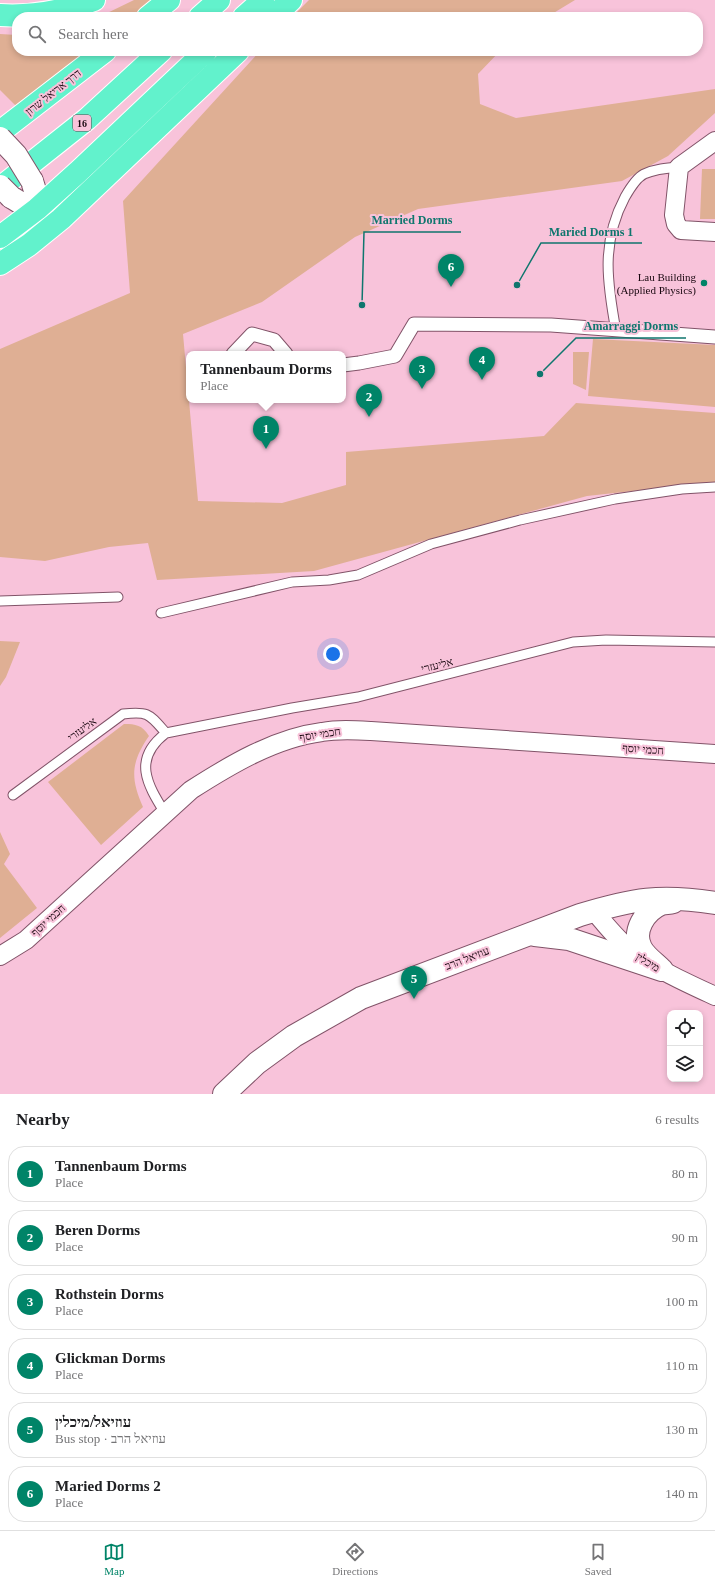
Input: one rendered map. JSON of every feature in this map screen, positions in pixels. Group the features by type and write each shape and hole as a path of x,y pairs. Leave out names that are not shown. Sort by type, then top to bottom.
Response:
{"highway":[{"path":"47,12 61,10 94,0"},
{"path":"154,12 169,0"},
{"path":"206,12 220,0"},
{"path":"245,12 258,0"},
{"path":"250,12 263,0"},
{"path":"278,12 291,0"},
{"path":"0,15 12,15"},
{"name":"דרך אריאל שרון","path":"0,132 99,56"},
{"name":"16","path":"4,190 14,178 87,119 156,56"},
{"path":"0,237 37,209 78,172 200,56"},
{"path":"0,264 28,245 61,219 233,56"}],"street":[{"path":"0,138 16,155 32,181 37,197 37,209 24,205 4,190"},
{"path":"715,141 684,163 674,215 676,224 681,230 715,232"},
{"path":"684,163 715,151"},
{"path":"346,365 360,364 395,356 414,324 551,325 715,338"},
{"path":"236,351 252,334 274,340 283,351"},
{"name":"חכמי יוסף","path":"0,956 26,940 191,790 221,771 284,741 320,732 340,730 413,733 715,754"},
{"name":"עוזיאל הרב","path":"224,1094 257,1063 294,1036 330,1014 361,998 594,911 639,900 666,897 705,901"},
{"path":"662,970 641,948 639,937 640,926 647,913 661,904 705,901"},
{"name":"מיכלין","path":"594,911 619,940 632,952 662,970 715,996"},
{"path":"530,935 547,935 569,939 662,970"}],"lane":[{"path":"616,331 608,288 608,245 616,214 628,190 642,175 684,163"},
{"path":"161,613 292,582 329,580 358,575 431,544 520,520 615,499 682,489 715,488"},
{"path":"0,601 118,597"},
{"name":"אליעזרי","path":"13,795 123,714 141,712 152,718 166,733 292,708 358,697 573,642 606,640 715,642"},
{"path":"165,813 149,788 145,772 147,755 154,742 166,733"}],"shaded area":[{"path":"134,0 154,0 138,12 109,12"},
{"path":"309,0 575,0 555,12 297,12"},
{"path":"0,34 12,35 12,56 83,56 17,107 0,90"},
{"path":"255,56 495,56 478,74 480,104 516,118 715,89 715,113 668,156 622,181 418,209 355,237 262,302 183,334 186,367 186,403 189,403 198,501 282,503 346,485 346,452 544,436 576,403 715,413 715,482 587,496 314,571 157,580 148,543 109,547 45,561 0,557 0,349 130,293 123,201"},
{"path":"702,169 715,169 715,219 700,219"},
{"path":"593,339 715,345 715,407 588,396"},
{"path":"573,352 589,352 586,390 573,384"},
{"path":"0,641 20,642 6,677 0,686"},
{"path":"124,724 132,724 141,727 149,736 139,754 134,770 134,779 143,807 101,845 48,782"},
{"path":"0,832 10,854 4,864 37,908 0,938"}],"place":[{"name":"Lau Building (Applied Physics)","path":"704,283"},
{"name":"Maried Dorms 1","path":"517,285"},
{"name":"Maried Dorms 2","path":"451,287"},
{"name":"Married Dorms","path":"362,305"},
{"name":"Amarraggi Dorms","path":"540,374"},
{"name":"Glickman Dorms","path":"482,380"},
{"name":"Rothstein Dorms","path":"422,389"},
{"name":"Beren Dorms","path":"369,417"},
{"name":"Tannenbaum Dorms","path":"266,449"},
{"name":"עוזיאל/מיכלין","path":"414,999"}]}
